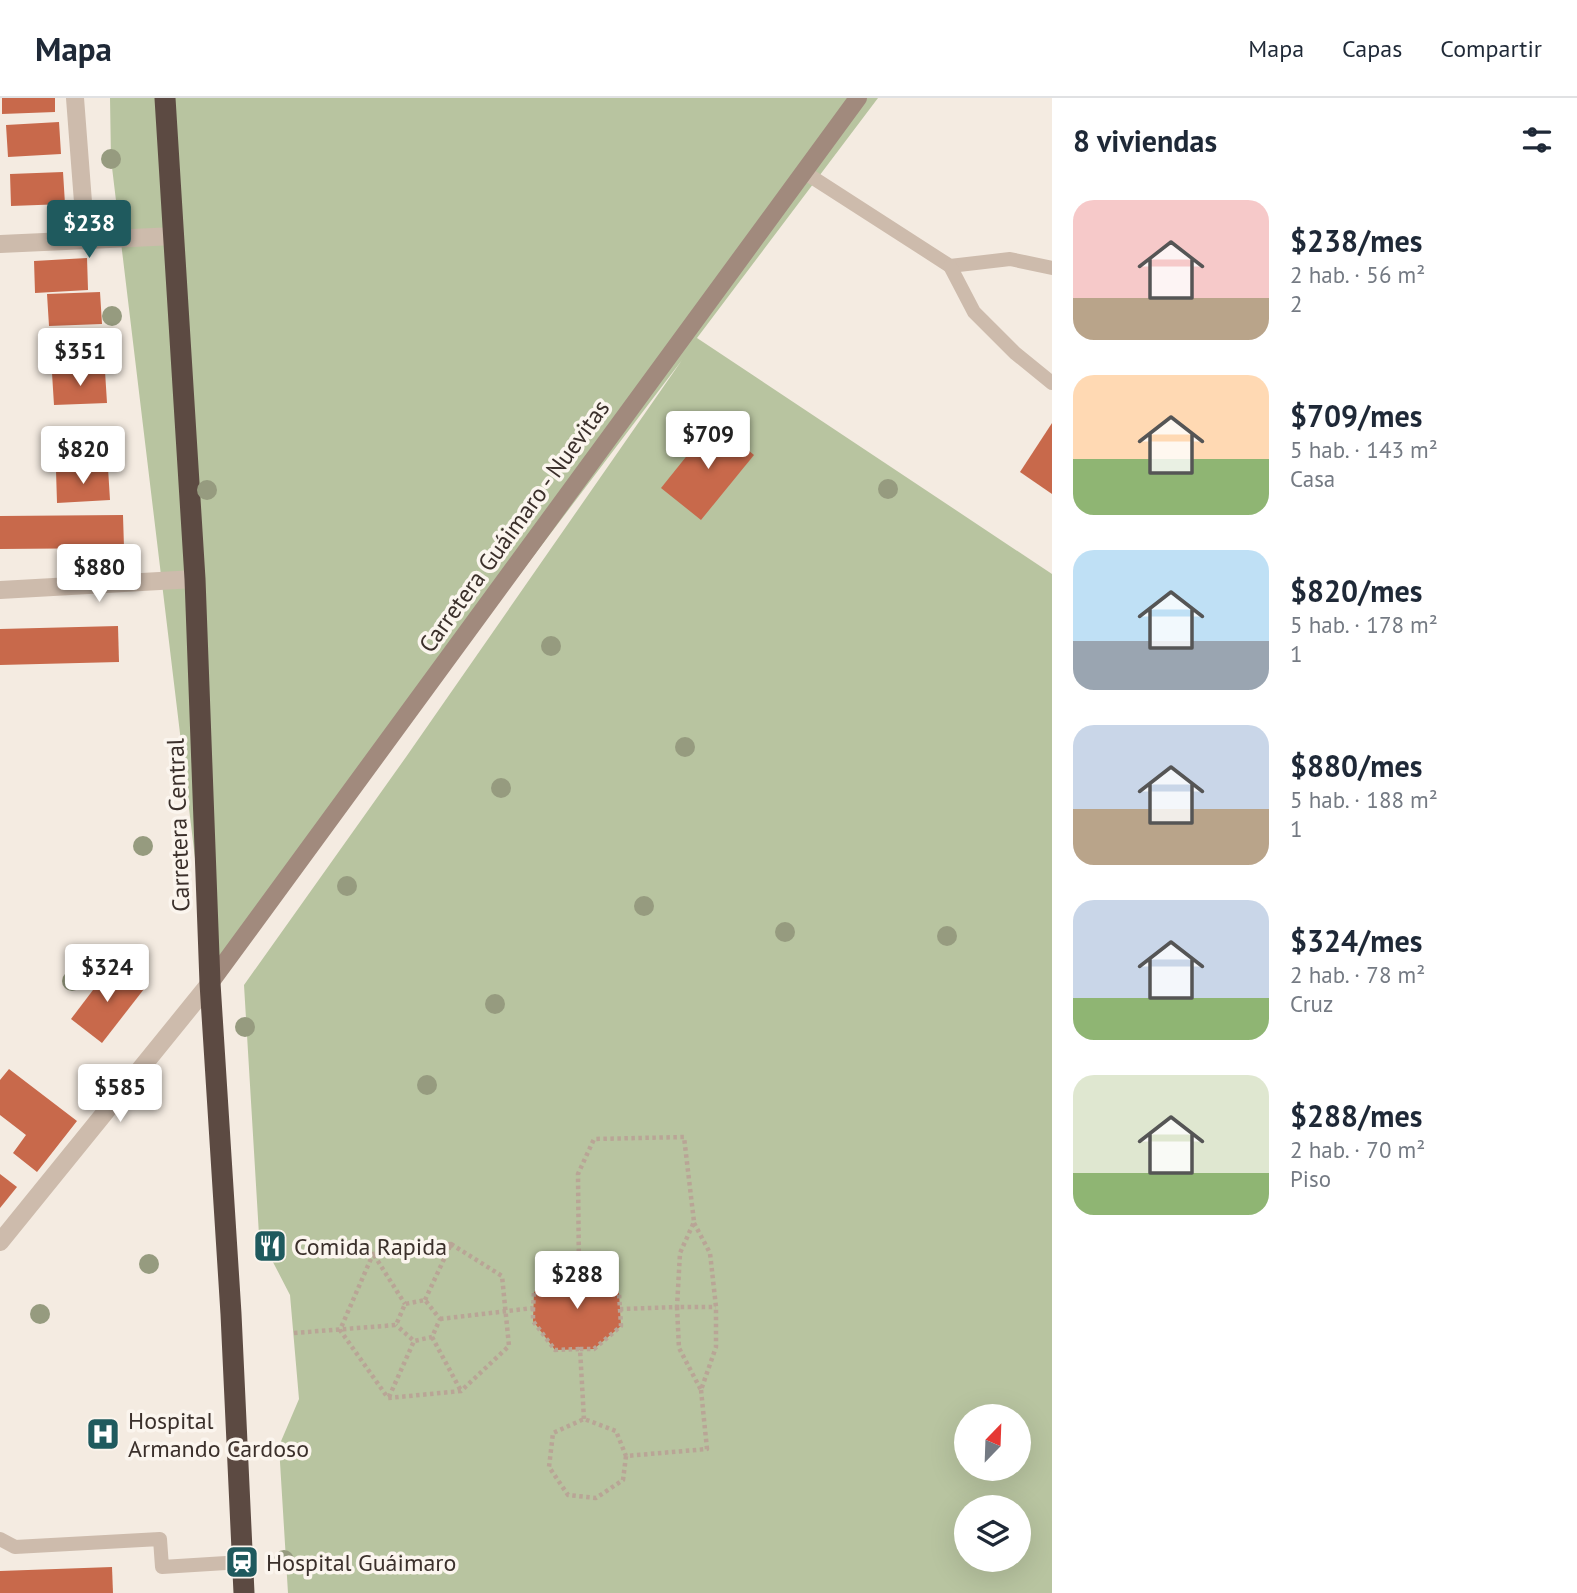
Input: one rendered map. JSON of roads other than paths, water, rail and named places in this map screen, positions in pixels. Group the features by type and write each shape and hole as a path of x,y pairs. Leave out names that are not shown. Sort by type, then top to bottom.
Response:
{"highway":[{"name":"Carretera Central","path":"165,98 195,579 210,983 231,1314 244,1593"}],"main road":[{"name":"Carretera Guáimaro - Nuevitas","path":"210,983 858,98"}],"street":[{"path":"75,98 86,241"},
{"path":"0,244 175,236"},
{"path":"0,590 195,579"},
{"path":"0,1242 210,983"}],"lane":[{"path":"804,172 950,266 974,312 1015,353 1052,383"},
{"path":"950,266 1010,259 1052,268"},
{"path":"0,1538 15,1547 160,1539 162,1567 242,1562"}],"place":[{"name":"Comida Rapida","path":"270,1246"},
{"name":"Hospital Armando Cardoso","path":"103,1434"},
{"name":"Hospital Guáimaro","path":"242,1562"}]}
